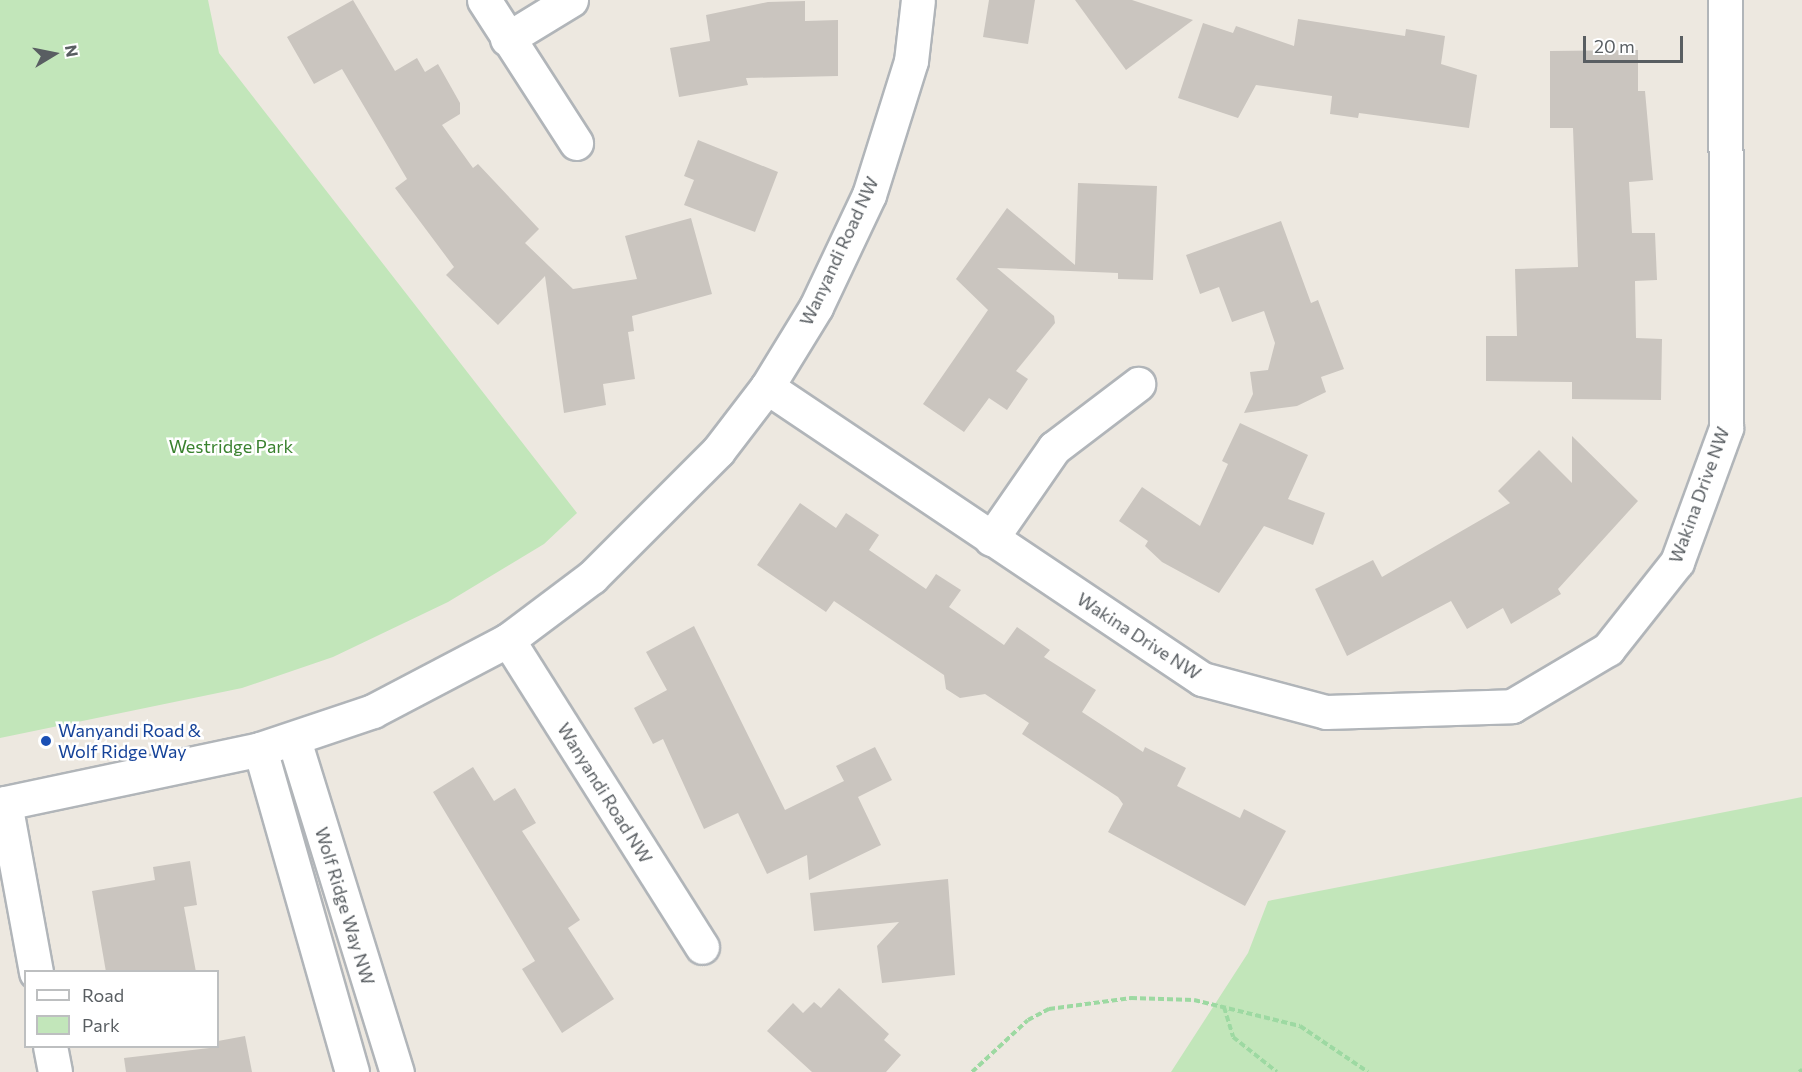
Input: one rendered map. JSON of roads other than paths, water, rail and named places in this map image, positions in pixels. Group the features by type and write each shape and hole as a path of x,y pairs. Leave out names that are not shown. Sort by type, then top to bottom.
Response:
{"street":[{"path":"483,0 576,143"},
{"path":"507,39 571,0"},
{"name":"Wanyandi Road NW","path":"36,970 3,804 260,749 294,740 373,711 508,640 591,577 659,516 767,387 816,307 869,195 911,61 918,0"},
{"name":"Wakina Drive NW","path":"767,387 1202,680 1326,712 1512,706 1608,649 1677,562 1726,428 1725,0"},
{"path":"991,539 1054,448 1138,384"},
{"name":"Wanyandi Road NW","path":"508,640 702,947"},
{"name":"Wolf Ridge Way NW","path":"294,740 396,1072"},
{"name":"Wolf Ridge Way NW","path":"260,749 352,1072"},
{"path":"50,1048 55,1072"}],"place":[{"name":"Wanyandi Road & Wolf Ridge Way","path":"46,741"}],"park label":[{"name":"Westridge Park","path":"231,446"}]}
